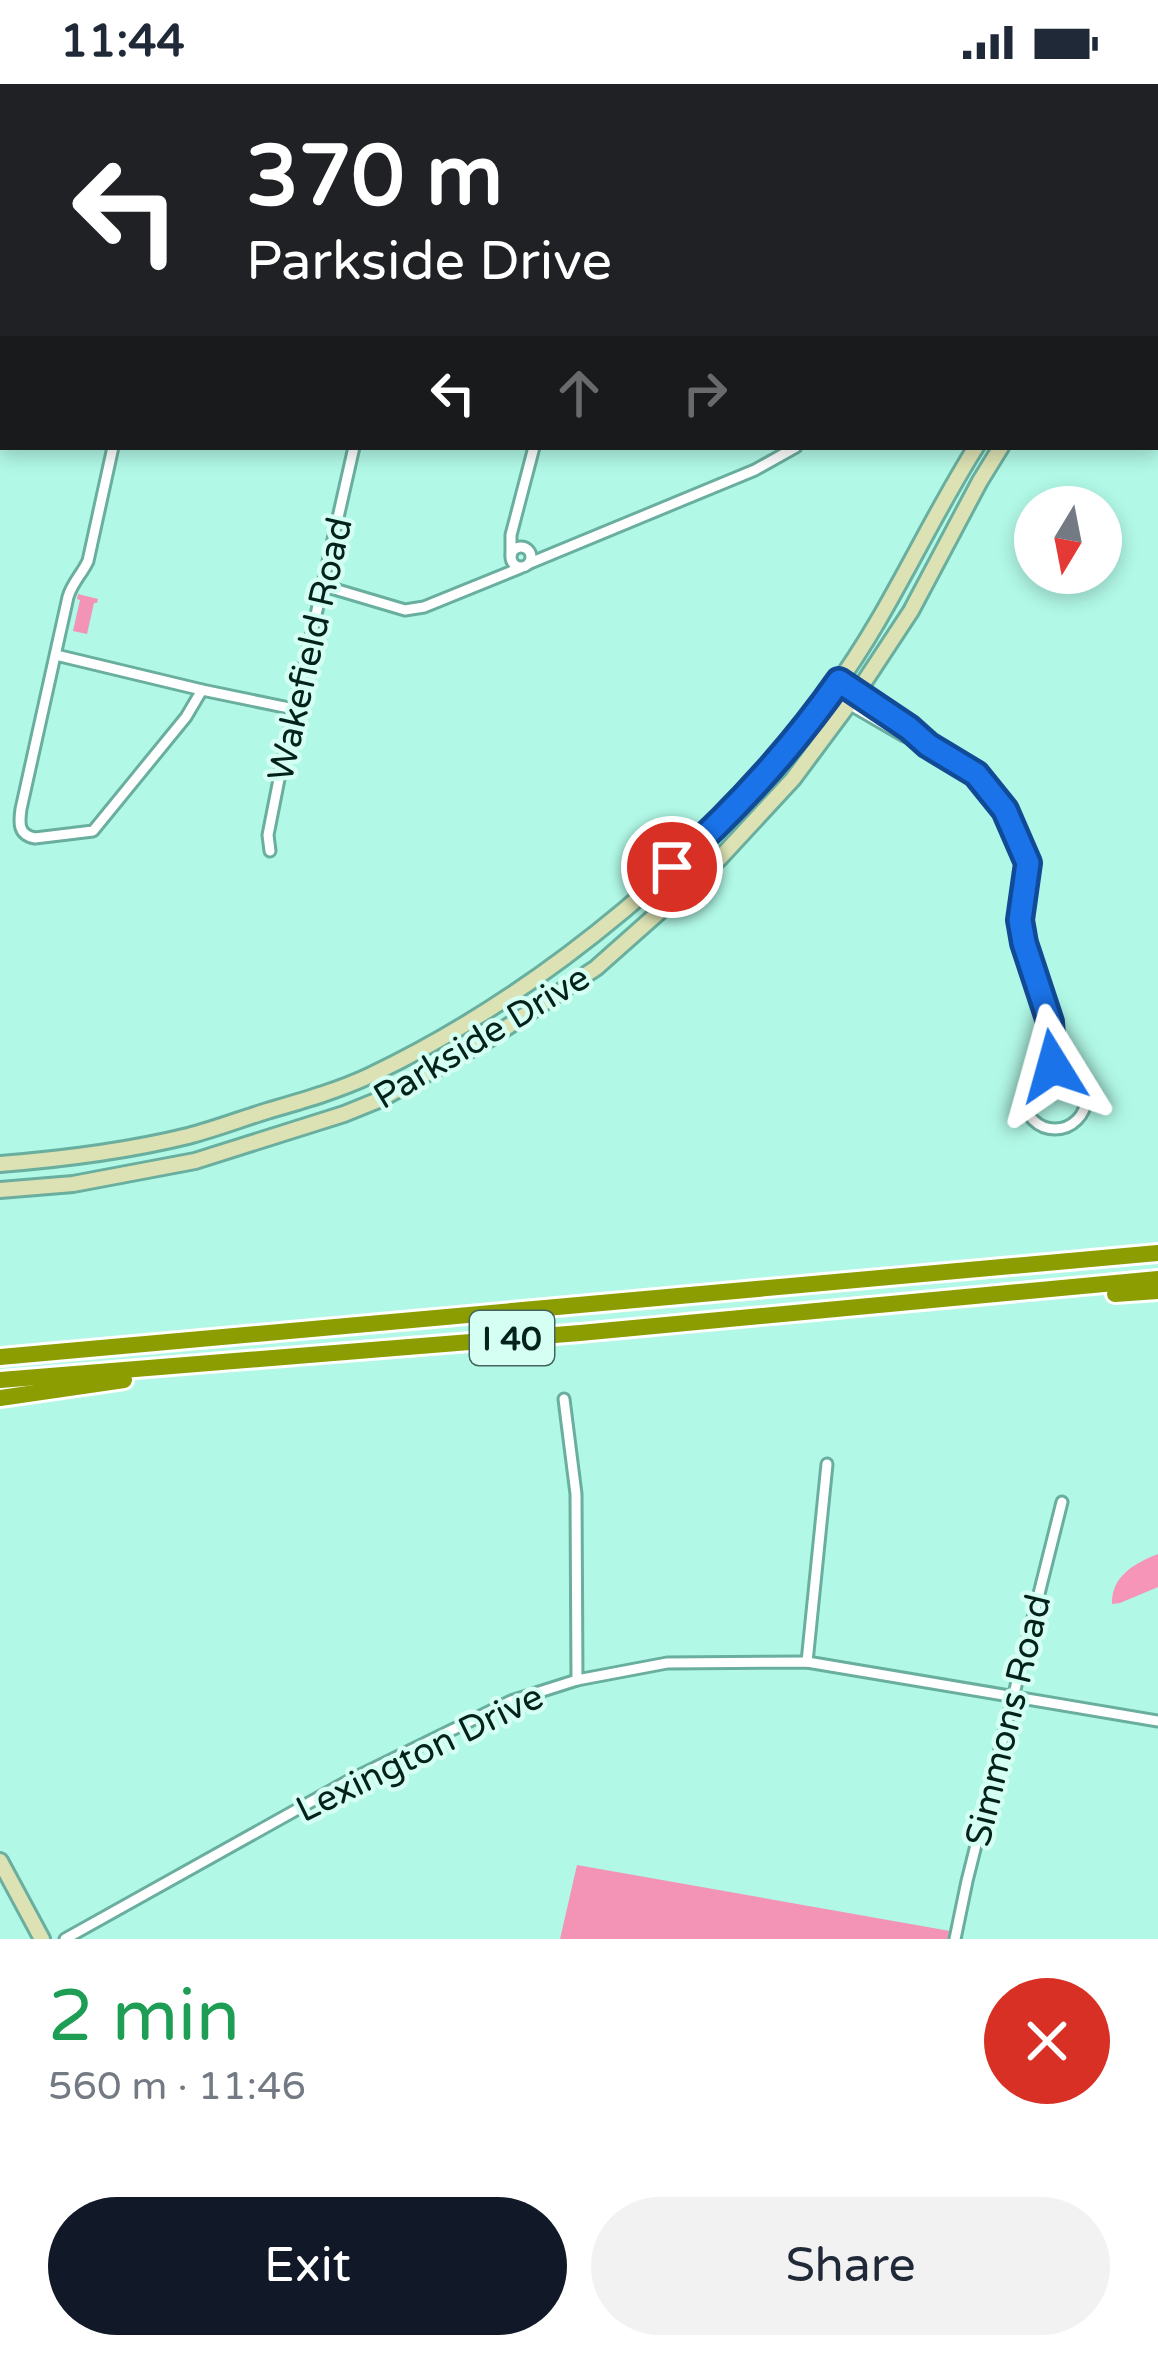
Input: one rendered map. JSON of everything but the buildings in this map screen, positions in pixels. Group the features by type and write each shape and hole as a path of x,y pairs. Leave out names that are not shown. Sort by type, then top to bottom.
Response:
{"highway":[{"path":"994,1266 1158,1242"},
{"name":"I 40","path":"0,1357 1158,1253"},
{"name":"I 40","path":"0,1380 1158,1279"},
{"path":"1024,1293 1158,1291"},
{"path":"0,1397 305,1356"}],"street":[{"path":"112,450 88,561 71,585 18,824 28,837 93,831 202,690"},
{"name":"Wakefield Road","path":"271,851 268,835 352,450"},
{"path":"533,450 511,535 513,564 755,470 784,451"},
{"name":"Parkside Drive","path":"0,1164 70,1158 189,1136 370,1076 471,1020 580,947 702,840 835,687 974,450"},
{"name":"Parkside Drive","path":"0,1190 73,1184 195,1161 381,1099 489,1039 596,968 721,858 793,779 910,611 999,450"},
{"path":"518,517 527,558"},
{"path":"496,576 517,548 527,558"},
{"path":"324,586 405,610 424,608 527,558"},
{"path":"56,655 294,709"},
{"path":"835,687 904,736 976,774 1005,810 1028,863 1020,920 1050,1022 1053,1066"},
{"path":"1053,1066 1074,1073 1086,1090 1077,1121 1059,1129 1031,1119 1024,1101 1034,1074 1053,1066"},
{"path":"564,1399 576,1494 577,1680"},
{"path":"807,1662 827,1464"},
{"name":"Simmons Road","path":"956,1939 1062,1502"},
{"name":"Lexington Drive","path":"65,1939 348,1781 511,1701 577,1680 668,1664 807,1662 1158,1721"},
{"path":"0,1861 40,1938"}],"shaded area":[{"path":"78,594 98,599 87,634 73,631"},
{"path":"1158,1554 1158,1587 1112,1604 1120,1578"},
{"path":"577,1865 950,1931 948,1939 560,1939"}],"route":[{"path":"672,867 773,762 839,681 976,774 1005,810 1028,863 1020,920 1050,1022 1053,1066"}]}
